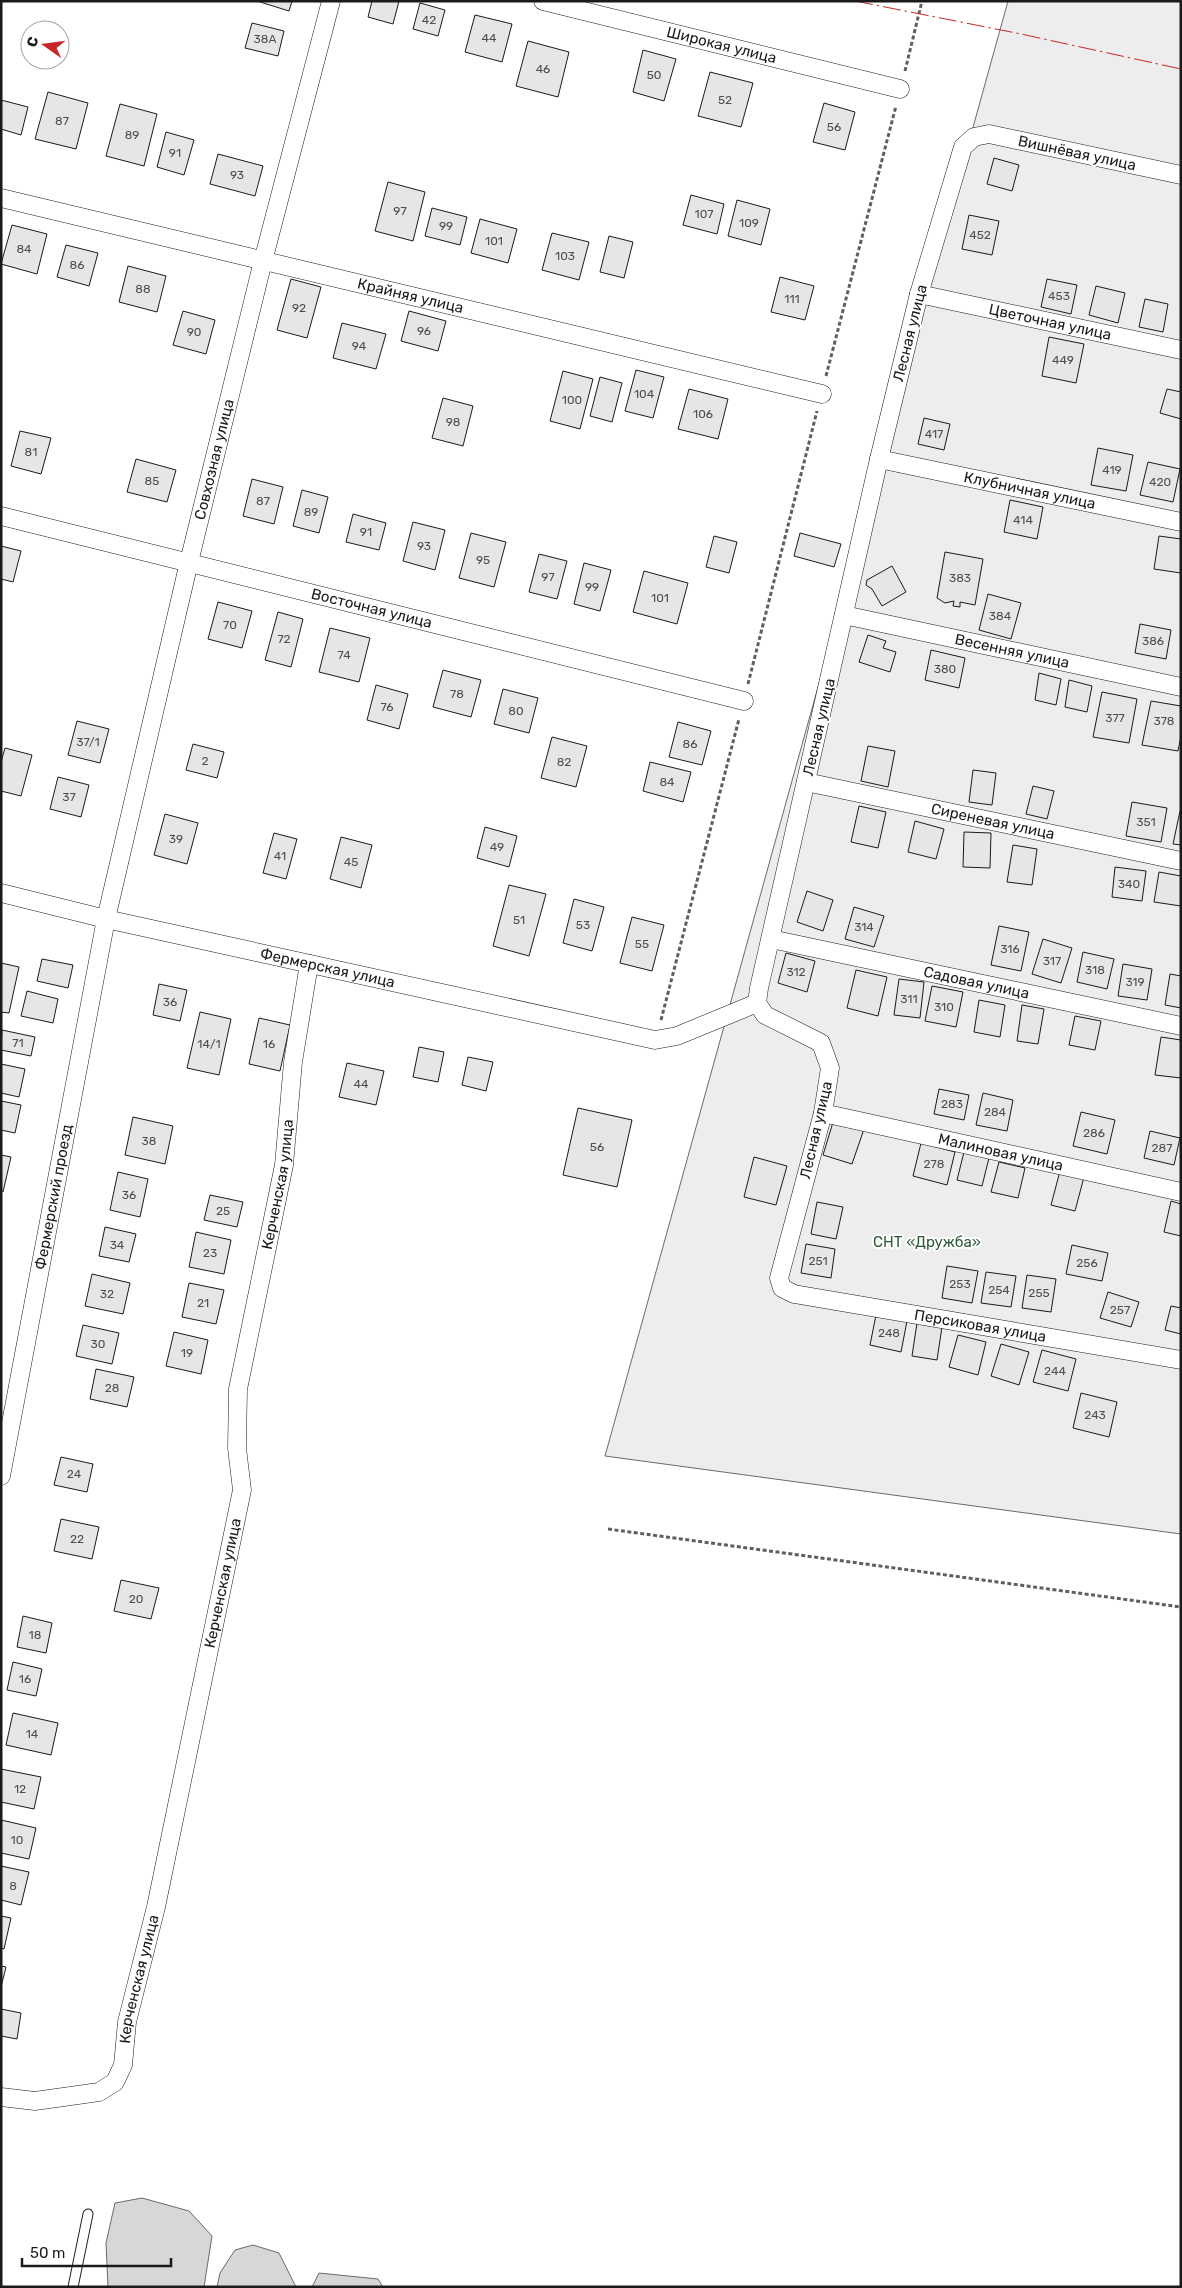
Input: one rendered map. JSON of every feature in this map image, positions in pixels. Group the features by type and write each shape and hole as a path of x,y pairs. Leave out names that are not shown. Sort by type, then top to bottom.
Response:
{"street":[{"name":"Совхозная улица","path":"106,919 189,562 263,261 331,1"},
{"name":"Широкая улица","path":"543,1 900,89"},
{"name":"Вишнёвая улица","path":"974,137 989,134 1181,175"},
{"name":"Лесная улица","path":"782,1288 779,1278 823,1114 830,1068 821,1043 765,1015 758,1004 759,988 879,459 919,294 963,147 974,137"},
{"name":"Крайняя улица","path":"1,198 822,394"},
{"name":"Цветочная улица","path":"919,294 1181,350"},
{"name":"Клубничная улица","path":"879,459 1181,522"},
{"name":"Восточная улица","path":"1,516 744,701"},
{"name":"Весенняя улица","path":"844,614 1181,687"},
{"name":"Сиреневая улица","path":"806,782 1181,861"},
{"name":"Фермерская улица","path":"1,893 106,919 655,1040"},
{"name":"Фермерский проезд","path":"1,1476 106,919"},
{"name":"Садовая улица","path":"771,939 1181,1026"},
{"name":"Керченская улица","path":"1,2097 35,2101 99,2092 115,2082 123,2066 128,2022 156,1907 242,1490 237,1448 238,1389 284,1164 293,1062 309,964"},
{"path":"655,1040 677,1036 758,1004"},
{"name":"Малиновая улица","path":"823,1114 1181,1192"},
{"name":"Персиковая улица","path":"782,1288 794,1294 1181,1360"}],"lane":[{"path":"73,2287 88,2214"}],"path":[{"path":"655,1040 744,701 922,1"},
{"path":"608,1529 1181,1607"}],"green space":[{"name":"СНТ «Дружба»","path":"1008,1 1181,1 1181,1534 605,1456"}],"shaded area":[{"path":"142,2198 189,2211 212,2236 204,2287 108,2287 106,2243 115,2203"},
{"path":"253,2245 279,2253 296,2287 217,2287 220,2273 235,2250"},
{"path":"319,2273 378,2279 383,2287 312,2287"}],"building":[{"path":"257,1 292,1 289,11"},
{"path":"372,1 399,1 393,24 368,17"},
{"path":"420,3 445,10 438,36 413,29"},
{"path":"475,15 512,24 502,62 465,52"},
{"path":"252,23 284,31 278,56 245,48"},
{"path":"528,41 569,52 558,97 516,86"},
{"path":"643,50 676,59 664,101 633,92"},
{"path":"710,72 753,83 741,127 698,116"},
{"path":"48,92 88,103 76,149 35,139"},
{"path":"1,100 28,107 21,135 1,129"},
{"path":"824,103 855,112 845,150 813,142"},
{"path":"120,104 157,114 144,166 106,156"},
{"path":"166,132 194,140 184,175 157,167"},
{"path":"218,154 263,166 255,196 210,184"},
{"path":"994,158 1019,165 1012,191 987,184"},
{"path":"388,182 425,192 413,241 375,231"},
{"path":"691,195 724,204 717,234 683,225"},
{"path":"737,200 770,209 761,245 728,236"},
{"path":"432,208 467,217 460,245 425,236"},
{"path":"969,215 999,221 992,255 962,249"},
{"path":"480,219 517,229 508,263 471,253"},
{"path":"12,225 47,234 37,274 1,264"},
{"path":"552,233 589,242 579,280 542,270"},
{"path":"609,236 633,242 624,278 600,272"},
{"path":"66,245 98,253 89,286 57,277"},
{"path":"128,266 166,276 157,312 119,302"},
{"path":"780,277 814,286 805,320 771,312"},
{"path":"291,279 321,287 307,338 277,330"},
{"path":"1047,279 1077,285 1071,314 1041,307"},
{"path":"1096,286 1125,293 1118,323 1089,315"},
{"path":"1145,299 1168,304 1163,332 1139,327"},
{"path":"183,311 215,320 206,354 173,345"},
{"path":"409,311 446,321 438,351 401,341"},
{"path":"342,323 386,334 376,369 333,358"},
{"path":"1049,337 1084,344 1076,383 1042,376"},
{"path":"636,370 664,377 653,418 625,411"},
{"path":"563,371 593,379 580,429 550,421"},
{"path":"600,377 622,383 612,422 590,416"},
{"path":"689,389 728,399 718,439 678,429"},
{"path":"1167,389 1181,392 1181,419 1160,413"},
{"path":"443,398 473,406 463,446 432,438"},
{"path":"924,418 950,424 944,450 918,444"},
{"path":"20,431 51,438 41,474 11,466"},
{"path":"1098,448 1133,455 1126,491 1091,485"},
{"path":"136,459 176,470 167,502 127,492"},
{"path":"1148,462 1180,469 1173,502 1140,495"},
{"path":"252,479 283,487 274,524 243,516"},
{"path":"302,490 328,497 319,533 293,526"},
{"path":"1010,500 1043,507 1037,539 1004,532"},
{"path":"353,514 386,523 379,550 346,542"},
{"path":"413,522 445,530 435,570 403,561"},
{"path":"471,533 506,542 494,587 459,578"},
{"path":"800,533 841,544 834,567 794,556"},
{"path":"714,536 737,542 729,573 706,567"},
{"path":"1159,536 1181,539 1181,573 1154,569"},
{"path":"1,546 21,551 13,582 1,579"},
{"path":"945,552 983,559 975,605 960,602 960,607 953,606 954,601 945,603 937,598"},
{"path":"539,554 567,561 557,599 529,592"},
{"path":"584,563 611,570 600,611 574,604"},
{"path":"892,566 906,592 882,606 872,589 866,585 867,580"},
{"path":"644,571 688,583 677,624 633,612"},
{"path":"988,594 1021,603 1011,639 979,630"},
{"path":"218,602 252,611 242,648 208,639"},
{"path":"278,612 303,619 291,667 265,660"},
{"path":"1140,624 1171,630 1166,659 1135,653"},
{"path":"330,628 370,638 359,682 319,672"},
{"path":"868,635 886,641 883,648 896,652 890,672 859,662"},
{"path":"931,650 965,658 959,688 925,680"},
{"path":"443,670 481,680 471,717 433,707"},
{"path":"1039,673 1061,679 1056,705 1035,700"},
{"path":"1069,680 1092,686 1087,712 1065,707"},
{"path":"376,685 408,694 399,729 367,720"},
{"path":"503,689 538,698 529,733 494,724"},
{"path":"1102,692 1137,699 1129,743 1093,737"},
{"path":"1151,701 1181,706 1181,736 1178,751 1142,745"},
{"path":"77,721 109,729 100,763 68,755"},
{"path":"678,722 711,731 702,765 669,757"},
{"path":"552,737 587,746 576,787 541,778"},
{"path":"193,744 224,752 217,778 186,770"},
{"path":"868,746 895,751 888,787 861,781"},
{"path":"5,748 32,755 21,796 1,791 1,762"},
{"path":"650,762 691,772 683,802 643,791"},
{"path":"973,770 996,773 992,805 969,802"},
{"path":"58,777 89,785 81,817 50,809"},
{"path":"1033,786 1054,791 1047,819 1026,814"},
{"path":"1132,802 1167,808 1161,842 1126,836"},
{"path":"859,806 886,812 878,848 851,842"},
{"path":"1181,811 1181,845 1173,844"},
{"path":"165,814 198,823 187,864 154,855"},
{"path":"915,821 944,829 936,859 908,852"},
{"path":"485,827 517,836 509,867 477,858"},
{"path":"964,832 991,833 990,868 963,867"},
{"path":"274,833 297,839 286,879 263,873"},
{"path":"341,837 372,845 361,888 330,879"},
{"path":"1013,845 1037,849 1032,885 1007,882"},
{"path":"1115,867 1146,871 1142,901 1112,897"},
{"path":"1159,872 1181,876 1181,906 1154,902"},
{"path":"509,885 546,894 529,956 493,946"},
{"path":"807,891 833,900 823,931 797,922"},
{"path":"574,899 604,907 592,951 563,943"},
{"path":"854,907 884,916 874,947 845,939"},
{"path":"632,917 664,925 652,971 620,963"},
{"path":"999,926 1029,932 1021,971 991,965"},
{"path":"1043,939 1072,948 1061,983 1032,974"},
{"path":"1083,952 1114,959 1107,989 1077,982"},
{"path":"786,953 815,961 807,992 778,983"},
{"path":"42,959 73,965 68,988 37,981"},
{"path":"1,963 19,967 9,1013 1,1012"},
{"path":"1123,964 1152,969 1147,1000 1118,996"},
{"path":"856,970 887,977 878,1016 847,1008"},
{"path":"1170,974 1181,976 1181,1008 1165,1005"},
{"path":"899,979 924,982 920,1018 894,1015"},
{"path":"159,984 187,990 180,1021 153,1015"},
{"path":"932,986 963,992 956,1027 925,1021"},
{"path":"27,991 58,999 53,1023 21,1016"},
{"path":"979,1000 1005,1005 1000,1037 974,1032"},
{"path":"1022,1005 1044,1009 1038,1044 1017,1041"},
{"path":"200,1012 231,1019 219,1075 187,1068"},
{"path":"1075,1016 1101,1021 1095,1050 1069,1045"},
{"path":"259,1018 290,1025 280,1071 249,1064"},
{"path":"2,1030 35,1037 31,1056 1,1050"},
{"path":"1161,1037 1181,1040 1181,1078 1155,1075"},
{"path":"419,1047 444,1052 438,1082 413,1077"},
{"path":"468,1057 493,1062 486,1091 462,1085"},
{"path":"347,1063 384,1071 376,1105 339,1097"},
{"path":"1,1064 25,1069 19,1097 1,1093"},
{"path":"939,1089 969,1095 964,1120 934,1114"},
{"path":"983,1093 1013,1100 1007,1131 976,1125"},
{"path":"1,1101 21,1105 15,1133 1,1130"},
{"path":"578,1108 632,1120 617,1187 563,1175"},
{"path":"1081,1112 1115,1120 1107,1154 1073,1146"},
{"path":"133,1117 173,1126 165,1164 125,1155"},
{"path":"834,1119 864,1129 852,1164 823,1155"},
{"path":"1150,1131 1180,1138 1174,1165 1144,1158"},
{"path":"921,1143 955,1152 947,1185 913,1176"},
{"path":"964,1152 989,1158 982,1186 957,1180"},
{"path":"1,1155 11,1157 3,1192 1,1191"},
{"path":"754,1157 787,1166 776,1205 744,1197"},
{"path":"999,1162 1025,1168 1018,1198 991,1192"},
{"path":"1060,1171 1084,1177 1075,1211 1051,1205"},
{"path":"118,1172 148,1179 140,1217 110,1210"},
{"path":"210,1195 243,1202 237,1227 204,1220"},
{"path":"1171,1201 1181,1204 1181,1236 1164,1232"},
{"path":"817,1202 843,1207 836,1239 811,1234"},
{"path":"105,1227 136,1234 129,1262 99,1256"},
{"path":"196,1232 231,1240 224,1274 189,1267"},
{"path":"806,1244 835,1249 831,1278 801,1273"},
{"path":"1072,1245 1108,1253 1102,1281 1066,1274"},
{"path":"947,1266 978,1271 972,1303 942,1298"},
{"path":"986,1272 1016,1276 1011,1307 981,1303"},
{"path":"92,1274 130,1283 123,1314 85,1306"},
{"path":"1027,1275 1056,1279 1051,1312 1022,1308"},
{"path":"189,1283 224,1290 216,1324 182,1317"},
{"path":"1108,1292 1139,1302 1131,1327 1100,1318"},
{"path":"1171,1306 1181,1308 1181,1334 1165,1330"},
{"path":"876,1315 907,1321 901,1352 870,1345"},
{"path":"917,1323 942,1327 937,1360 912,1356"},
{"path":"83,1325 119,1333 112,1364 76,1356"},
{"path":"174,1332 208,1340 201,1374 166,1366"},
{"path":"958,1335 986,1342 978,1375 949,1367"},
{"path":"1001,1344 1029,1352 1019,1385 991,1376"},
{"path":"1042,1350 1076,1359 1068,1391 1033,1382"},
{"path":"96,1369 134,1377 127,1407 90,1399"},
{"path":"1081,1393 1117,1402 1109,1437 1073,1428"},
{"path":"61,1457 93,1464 87,1492 54,1485"},
{"path":"61,1519 99,1527 92,1559 54,1551"},
{"path":"121,1580 159,1588 151,1619 114,1611"},
{"path":"23,1616 52,1623 46,1653 17,1647"},
{"path":"13,1662 42,1669 36,1696 7,1690"},
{"path":"13,1713 58,1723 51,1755 6,1745"},
{"path":"1,1769 41,1777 34,1809 1,1802"},
{"path":"1,1820 36,1828 29,1859 1,1853"},
{"path":"1,1866 29,1872 21,1905 1,1900"},
{"path":"1,1916 11,1918 4,1949 1,1948"},
{"path":"1,1966 6,1967 1,1987"},
{"path":"1,2009 21,2013 17,2039 1,2036"}],"power":[{"path":"855,1 1021,34 1181,69"}]}
